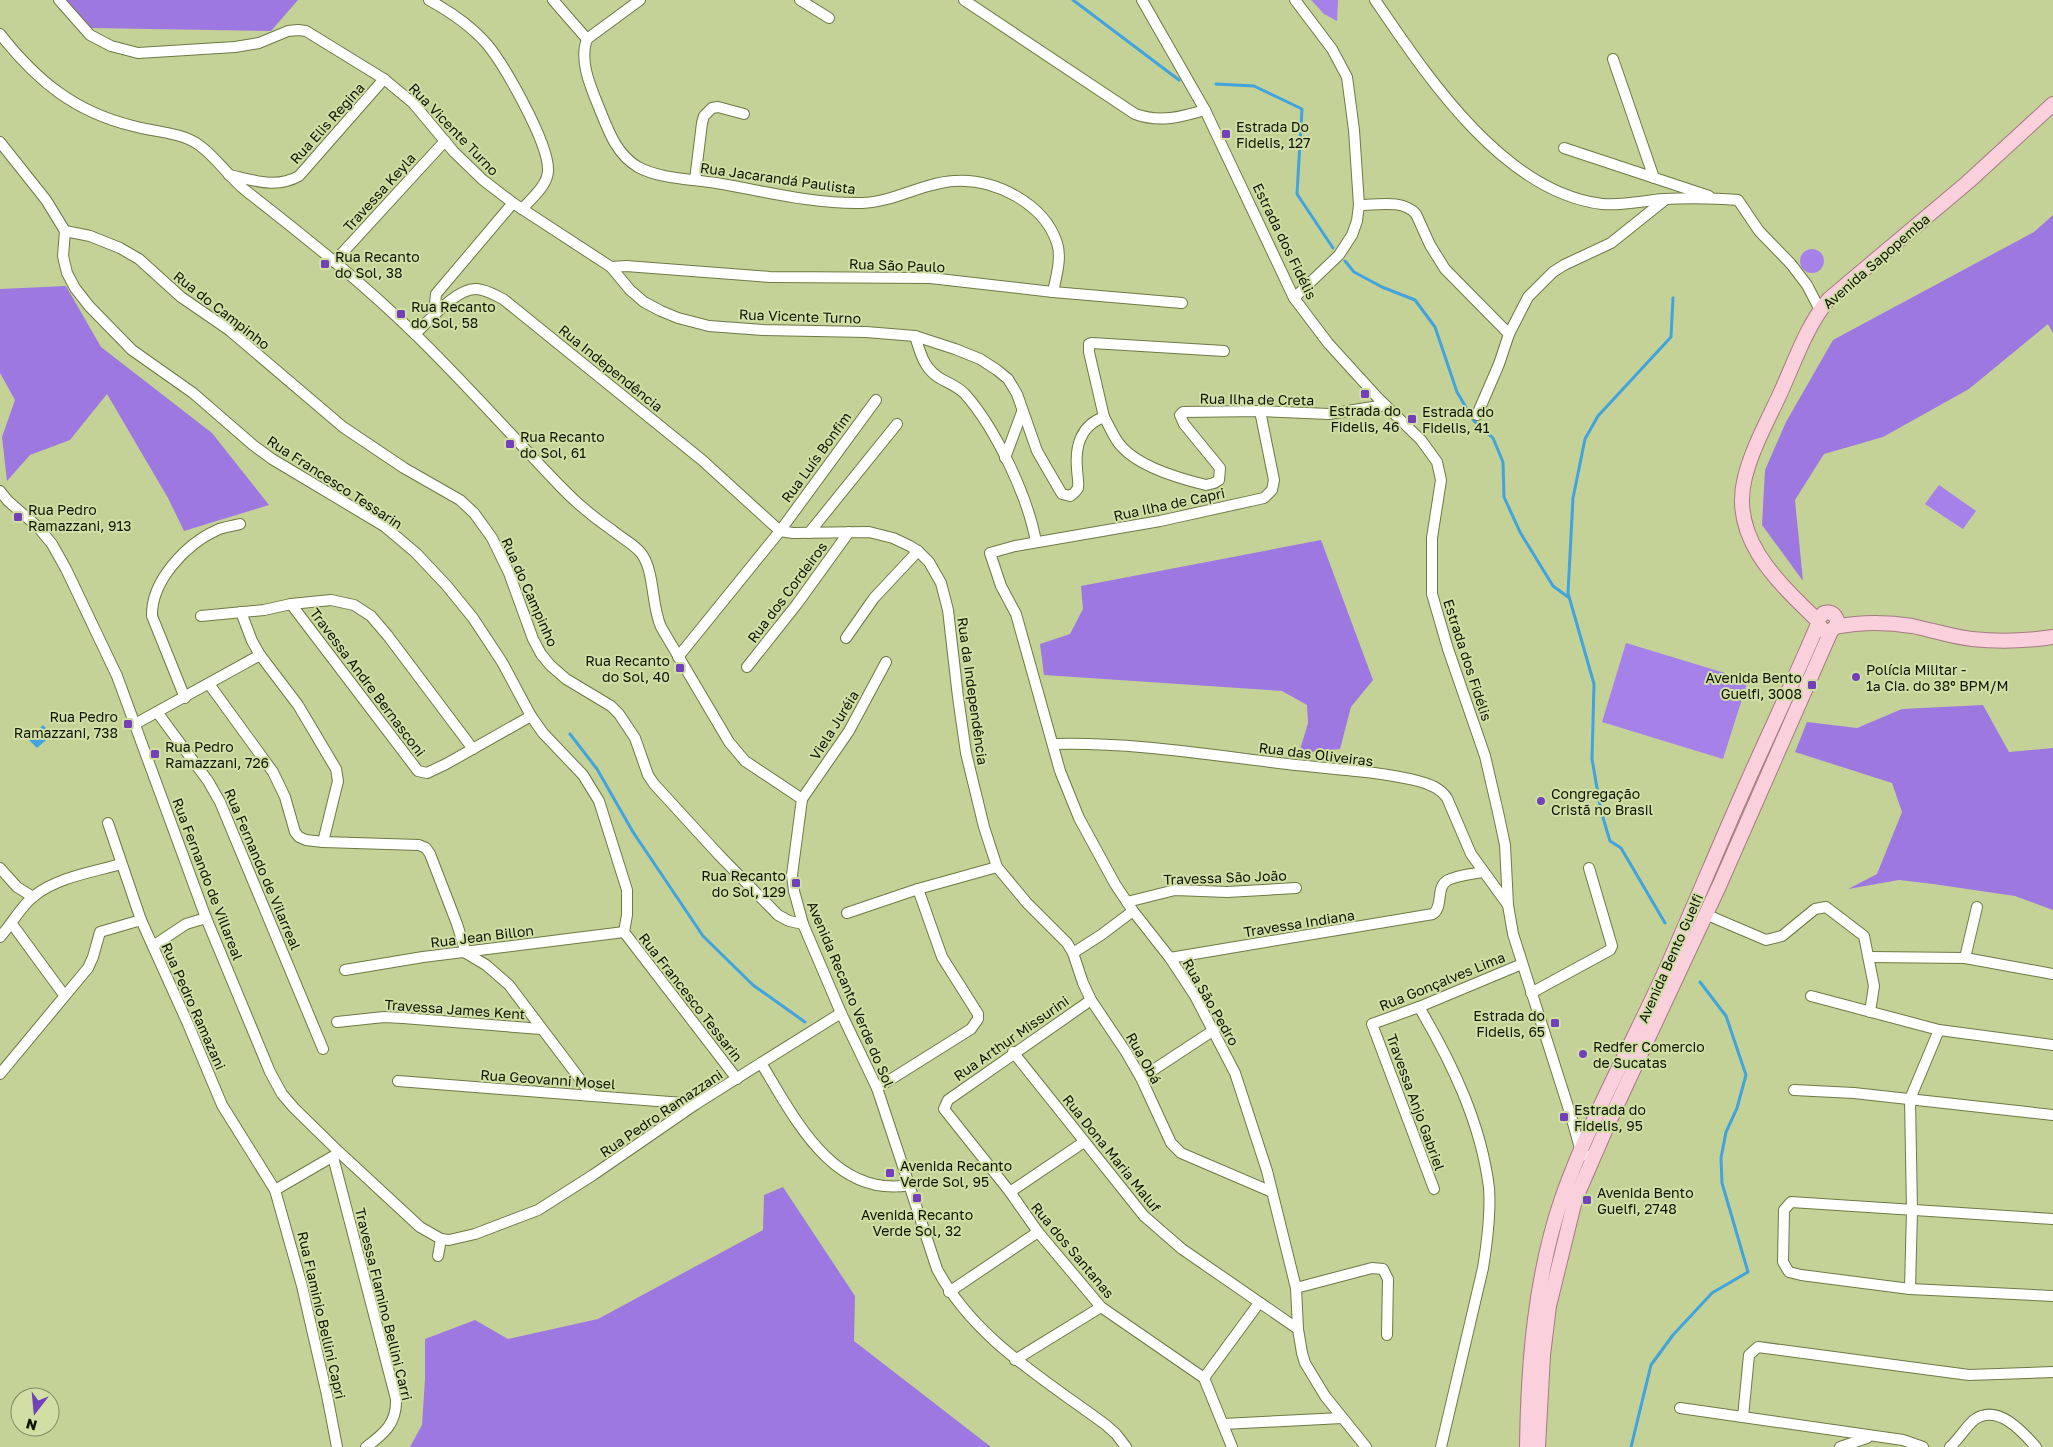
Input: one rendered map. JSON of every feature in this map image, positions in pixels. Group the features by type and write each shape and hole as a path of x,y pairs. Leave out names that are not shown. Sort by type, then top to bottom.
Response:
{"main road":[{"name":"Avenida Sapopemba","path":"1827,622 1807,600 1769,568 1752,545 1745,528 1741,511 1744,484 1758,443 1820,310 1846,283 1968,182 2053,104"},
{"path":"1827,622 1911,626 1972,639 2032,640 2053,637"},
{"name":"Avenida Bento Guelfi","path":"1527,1447 1529,1360 1537,1306 1550,1241 1562,1199 1587,1155 1668,981 1688,950 1705,914 1827,622"},
{"name":"Avenida Bento Guelfi","path":"1668,981 1681,934 1827,622"},
{"name":"Avenida Bento Guelfi","path":"1538,1447 1543,1356 1550,1306 1587,1155"}],"street":[{"name":"Rua Vicente Turno","path":"60,0 90,35 123,50 138,53 235,47 259,43 279,34 298,30 306,31 384,80 413,103 445,141 482,180 513,203 611,267 630,290 644,302 678,318 693,322 763,330 866,332 915,336 980,359 1008,379 1017,394 1022,412 1038,451 1059,489 1066,496 1076,492 1078,486 1077,445 1083,433 1091,424 1104,417"},
{"path":"429,0 474,31 488,45 522,101 540,137 548,175 541,188 522,209"},
{"path":"554,0 587,39 640,0"},
{"path":"800,0 829,18"},
{"path":"964,0 1135,114 1162,120 1178,118 1205,110"},
{"name":"Estrada dos Fidélis","path":"1142,0 1205,110 1294,298 1328,342 1385,405 1428,448 1440,471 1441,480 1432,538 1432,594 1448,649 1485,756 1505,844 1508,905 1513,934 1571,1116 1587,1155"},
{"path":"1294,298 1339,255 1352,235 1357,221 1359,205 1347,77 1332,49 1295,0"},
{"path":"1375,0 1416,60 1465,120 1517,168 1556,192 1576,200 1605,204 1666,199 1717,198 1738,200 1759,231 1792,264 1807,285 1820,310"},
{"path":"0,34 42,81 66,99 112,120 187,139 198,144 210,154 228,175 334,262 415,334 566,492 598,520 640,551 649,570 656,616 729,742 746,761 802,799"},
{"name":"Rua Jacarandá Paulista","path":"587,39 583,58 600,111 611,138 622,154 638,167 656,173 827,202 880,202 933,185 953,181 973,181 999,188 1030,204 1047,223 1057,244 1058,259 1054,292"},
{"path":"1613,59 1654,178"},
{"name":"Rua Elis Regina","path":"228,175 274,184 290,181 299,176 384,80"},
{"path":"695,180 704,116 712,108 718,107 744,114"},
{"name":"Travessa Keyla","path":"334,262 445,141"},
{"path":"0,142 46,200 66,231"},
{"path":"1564,148 1717,198"},
{"path":"1477,415 1499,364 1509,334 1528,297 1553,272 1610,243 1666,199"},
{"path":"434,315 436,294 513,203"},
{"path":"1359,205 1400,205 1411,209 1416,214 1438,259 1445,269 1509,334"},
{"name":"Rua Francesco Tessarin","path":"66,231 64,256 67,274 89,306 132,350 193,392 253,445 272,459 384,526 416,553 447,586 473,618 502,662 531,716 543,733 584,774 599,801 627,890 628,904 624,932 737,1078"},
{"name":"Rua do Campinho","path":"66,231 90,236 120,248 139,259 181,297 229,330 342,427 379,452 460,500 474,513 492,538 509,573 533,639 550,665 566,678 611,706 619,714 635,738 648,775 667,799 778,914 789,921 803,924"},
{"name":"Rua São Paulo","path":"611,267 626,266 770,277 930,278 1054,292 1182,303"},
{"name":"Rua Independência","path":"415,334 434,315 463,292 476,288 487,291 502,299 702,460 780,531"},
{"path":"915,336 928,369 943,380 953,384 966,395 998,443 1033,524 1036,542"},
{"path":"1104,417 1089,352 1090,344 1224,352"},
{"name":"Rua Luís Bonfim","path":"678,656 780,531 876,400"},
{"name":"Rua Ilha de Creta","path":"1104,417 1121,446 1131,456 1157,469 1206,485 1214,484 1219,480 1220,468 1184,424 1181,418 1182,413 1186,411 1260,411 1330,414 1385,405"},
{"name":"Rua Ilha de Capri","path":"990,553 1036,542 1160,521 1264,498 1269,495 1274,480 1260,411"},
{"path":"1005,458 1022,412"},
{"path":"809,533 897,424"},
{"name":"Rua Fernando de Villareal","path":"0,491 8,501 38,527 52,544 101,639 117,676 206,918 270,1072 282,1094 336,1155 420,1227 441,1239"},
{"path":"184,698 152,616 151,605 154,594 172,566 190,548 219,529 240,524"},
{"name":"Rua da Independência","path":"780,531 793,534 869,532 893,538 918,551 929,562 941,583 948,610 966,753 984,827 997,867 1014,890 1059,934 1074,952"},
{"name":"Rua dos Cordeiros","path":"747,667 797,604 849,532"},
{"path":"846,638 874,598 918,551"},
{"name":"Rua São Pedro","path":"990,553 1001,586 1016,614 1060,771 1079,818 1127,902 1170,958 1195,996 1235,1073 1272,1192 1296,1288 1298,1329 1305,1363 1326,1396 1366,1447"},
{"path":"201,616 264,610 291,604 332,600 354,606 371,616 473,749"},
{"name":"Travessa Andre Bernasconi","path":"291,604 418,771 427,772 473,749 531,716"},
{"path":"241,612 252,641 260,655 298,705 336,769 338,781 323,842"},
{"path":"135,724 260,655"},
{"name":"Viela Juréia","path":"802,799 849,731 886,662"},
{"path":"209,684 273,772 285,797 299,837 306,840 323,842 423,846 430,854 466,953 486,965 509,985 592,1095"},
{"name":"Rua Fernando de Vilarreal","path":"157,712 208,781 220,802 323,1048"},
{"name":"Rua das Oliveiras","path":"1053,744 1090,743 1148,748 1357,772 1418,781 1441,791 1447,798 1471,854 1508,905"},
{"name":"Avenida Recanto Verde do Sol","path":"802,799 792,875 794,891 803,924 841,1012 877,1088 937,1269 949,1292 974,1321 1015,1360 1106,1425 1126,1447"},
{"name":"Rua Pedro Ramazani","path":"108,823 141,920 222,1105 275,1190"},
{"path":"0,937 33,897 59,882 121,864"},
{"path":"847,913 918,889 997,867"},
{"path":"0,868 16,887 33,897"},
{"path":"1531,993 1610,950 1612,946 1589,868"},
{"name":"Travessa Indiana","path":"1170,958 1432,914 1437,909 1440,890 1443,884 1455,878 1483,872"},
{"name":"Travessa São João","path":"1127,902 1176,890 1227,892 1296,888"},
{"path":"877,1088 971,1029 978,1019 978,1014 942,957 918,889"},
{"path":"1964,958 1977,907"},
{"path":"1705,914 1766,940 1782,936 1815,909 1826,908 1864,936 1874,986 1870,1012"},
{"path":"1074,952 1133,911"},
{"path":"153,946 186,924 206,918"},
{"path":"0,1074 91,962 100,932 141,920"},
{"path":"12,924 64,995"},
{"name":"Rua Jean Billon","path":"345,970 423,957 624,932"},
{"name":"Rua Obá","path":"1074,952 1083,983 1091,1000 1141,1078 1171,1143 1181,1153 1272,1192"},
{"path":"1869,957 1964,958 2053,974"},
{"name":"Rua Gonçalves Lima","path":"1372,1024 1419,1007 1522,964"},
{"path":"1812,996 1939,1030 2053,1045"},
{"name":"Rua Arthur Missurini","path":"948,1100 1013,1052 1091,1000"},
{"path":"1419,1007 1446,1054 1474,1119 1488,1188 1487,1245 1483,1268 1441,1447"},
{"name":"Rua Pedro Ramazzani","path":"441,1239 457,1239 475,1234 538,1210 593,1175 696,1104 841,1012"},
{"name":"Travessa James Kent","path":"337,1022 384,1017 542,1029"},
{"name":"Travessa Anjo Gabriel","path":"1372,1024 1434,1189"},
{"path":"1141,1078 1214,1030"},
{"path":"1910,1289 1912,1210 1910,1099 1939,1030"},
{"name":"Rua Dona Maria Maluf","path":"1013,1052 1144,1216 1182,1249 1298,1329"},
{"path":"761,1063 802,1128 833,1164 853,1177 868,1183 883,1187 910,1185"},
{"name":"Rua Geovanni Mosel","path":"398,1081 696,1104"},
{"path":"1794,1090 1910,1099 2053,1115"},
{"name":"Rua dos Santanas","path":"948,1100 944,1106 945,1112 1010,1192 1038,1232 1101,1307 1204,1378"},
{"path":"1010,1192 1084,1142"},
{"path":"275,1190 336,1155"},
{"name":"Travessa Flamino Bellini Carri","path":"336,1155 396,1399 394,1418 389,1426 381,1436 366,1447"},
{"name":"Rua Flaminio Bellini Capri","path":"275,1190 304,1295 337,1447"},
{"path":"2053,1219 1791,1202 1784,1210 1783,1262 1789,1272 1801,1276 1910,1289 2053,1296"},
{"path":"949,1292 1038,1232"},
{"path":"438,1256 441,1239"},
{"path":"1296,1288 1372,1268 1383,1269 1388,1279 1387,1335"},
{"path":"1232,1447 1204,1378 1259,1303"},
{"path":"1015,1360 1101,1307"},
{"path":"1743,1417 1749,1355 1758,1347 1969,1375 2053,1372"},
{"path":"1680,1408 1871,1437 1903,1440 1923,1447"},
{"path":"1950,1447 1973,1421 1982,1415 1992,1415 2005,1419 2023,1431 2036,1447"},
{"path":"1223,1424 1342,1418"},
{"path":"1840,1447 1871,1437"}],"shaded area":[{"path":"65,0 298,0 271,31 90,28"},
{"path":"1311,0 1338,0 1337,21 1324,14"},
{"path":"2053,215 2053,333 2048,324 1969,389 1883,437 1824,454 1795,500 1803,581 1762,525 1765,470 1786,422 1833,340 2034,232"},
{"path":"1812,249 1821,252 1824,261 1821,270 1812,273 1803,270 1800,261 1803,252"},
{"path":"66,286 101,347 212,433 269,505 184,531 168,498 107,394 70,440 30,455 7,481 2,437 15,400 0,373 0,289"},
{"path":"1939,485 1976,511 1963,529 1925,504"},
{"path":"1321,540 1373,680 1351,707 1340,749 1299,753 1308,723 1307,705 1282,691 1044,675 1040,644 1070,634 1083,609 1081,586"},
{"path":"1626,643 1748,680 1723,759 1602,722"},
{"path":"1983,705 2009,752 2053,748 2053,910 2015,896 1899,880 1848,889 1877,874 1902,812 1892,783 1795,752 1807,722 1857,728 1902,709"},
{"path":"783,1187 855,1296 854,1341 991,1447 410,1447 422,1425 425,1339 475,1320 508,1339 598,1319 763,1230 764,1195"}],"water":[{"path":"43,725 52,735 37,748 29,740"}],"waterway":[{"path":"1073,0 1179,80"},
{"path":"1216,84 1254,86 1302,109 1297,194 1333,248"},
{"path":"1345,261 1354,272 1382,287 1415,300 1435,327 1457,392 1474,421 1493,438 1503,462 1504,497 1520,532 1553,586 1568,597"},
{"path":"1665,923 1621,848 1610,841 1601,811 1592,759 1594,684 1568,593 1573,498 1585,439 1598,416 1671,337 1673,298"},
{"path":"570,734 597,769 633,832 703,936 753,985 805,1022"},
{"path":"1631,1447 1651,1365 1673,1335 1712,1293 1748,1272 1722,1183 1721,1158 1726,1132 1737,1108 1746,1075 1726,1016 1700,982"}],"place":[{"name":"Estrada Do Fidelis, 127","path":"1226,134"},
{"name":"Rua Recanto do Sol, 38","path":"325,264"},
{"name":"Rua Recanto do Sol, 58","path":"401,314"},
{"name":"Estrada do Fidelis, 46","path":"1365,394"},
{"name":"Estrada do Fidelis, 41","path":"1412,419"},
{"name":"Rua Recanto do Sol, 61","path":"510,444"},
{"name":"Rua Pedro Ramazzani, 913","path":"18,517"},
{"name":"Rua Recanto do Sol, 40","path":"680,668"},
{"name":"Polícia Militar - 1ª Cia. do 38º BPM/M","path":"1856,677"},
{"name":"Avenida Bento Guelfi, 3008","path":"1812,685"},
{"name":"Rua Pedro Ramazzani, 738","path":"128,724"},
{"name":"Rua Pedro Ramazzani, 726","path":"155,754"},
{"name":"Congregação Cristã no Brasil","path":"1541,801"},
{"name":"Rua Recanto do Sol, 129","path":"796,883"},
{"name":"Estrada do Fidelis, 65","path":"1555,1023"},
{"name":"Redfer Comercio de Sucatas","path":"1583,1054"},
{"name":"Estrada do Fidelis, 95","path":"1564,1117"},
{"name":"Avenida Recanto Verde Sol, 95","path":"890,1173"},
{"name":"Avenida Recanto Verde Sol, 32","path":"917,1198"},
{"name":"Avenida Bento Guelfi, 2748","path":"1587,1200"}]}
